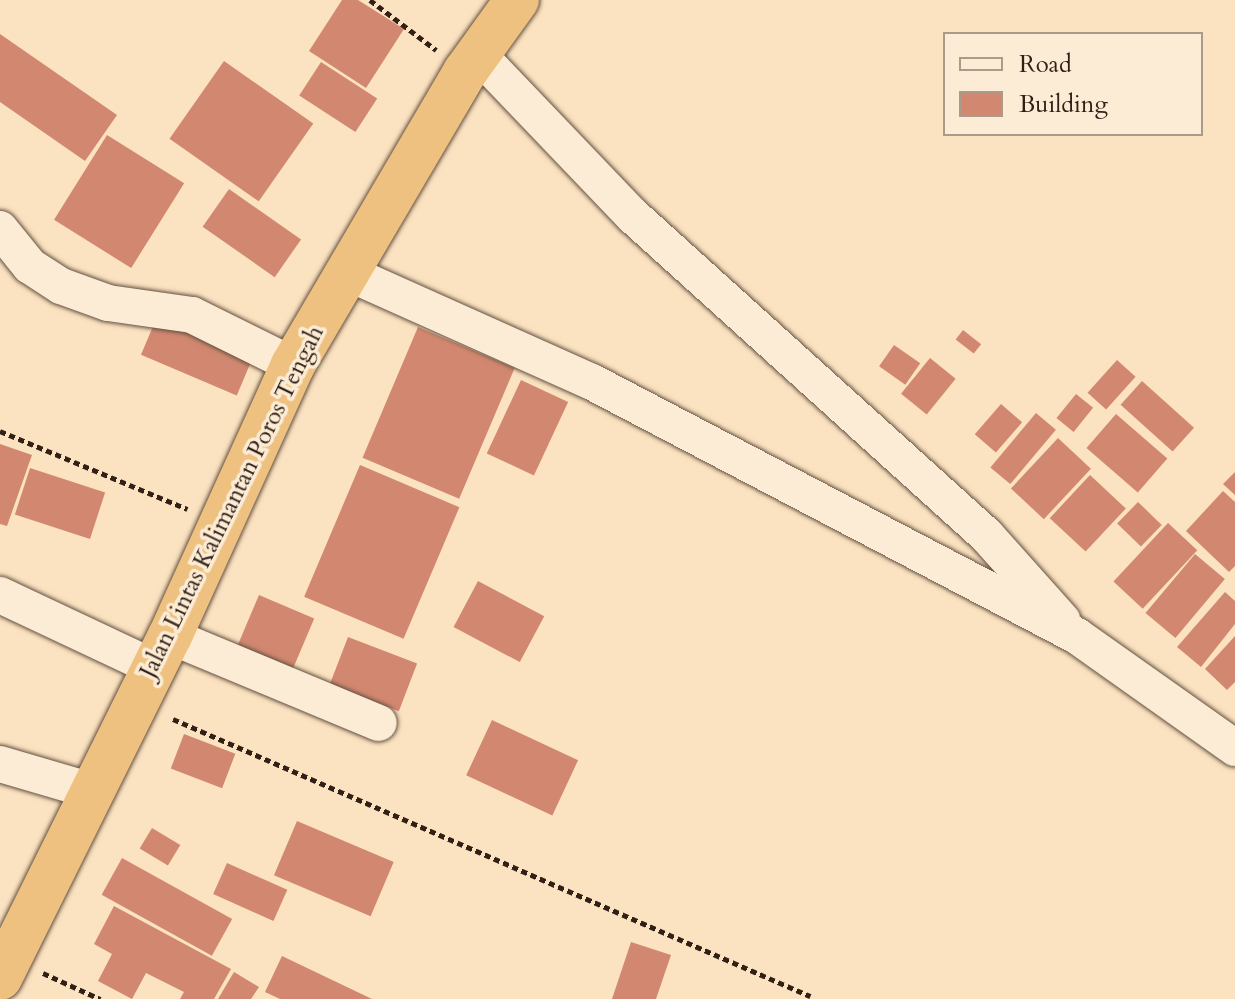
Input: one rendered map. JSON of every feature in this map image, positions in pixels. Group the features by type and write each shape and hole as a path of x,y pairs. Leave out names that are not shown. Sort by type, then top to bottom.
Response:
{"highway":[{"name":"Jalan Lintas Kalimantan Poros Tengah","path":"5,968 153,669 293,365 471,62 517,0"}],"street":[{"path":"471,62 633,216 987,536 1077,636"},
{"path":"0,229 30,266 61,286 108,303 192,315 293,365"},
{"path":"346,272 592,382 1077,636 1235,748"},
{"path":"0,595 153,669 379,723"},
{"path":"0,764 92,791"}],"path":[{"path":"370,0 471,62"},
{"path":"0,431 222,524"},
{"path":"153,669 810,996"},
{"path":"5,968 100,999"}],"building":[{"path":"342,0 358,0 404,29 366,88 309,51"},
{"path":"0,34 117,115 85,161 0,102"},
{"path":"224,61 313,124 259,201 170,139"},
{"path":"321,62 377,98 355,132 299,96"},
{"path":"107,135 184,183 131,268 54,220"},
{"path":"229,189 301,239 275,277 203,227"},
{"path":"157,317 253,358 237,395 141,355"},
{"path":"418,327 515,368 459,499 363,458"},
{"path":"963,330 981,344 974,354 956,339"},
{"path":"894,345 920,363 905,385 879,366"},
{"path":"930,358 956,379 927,415 901,394"},
{"path":"1117,360 1136,377 1106,409 1088,393"},
{"path":"521,380 568,402 534,475 487,453"},
{"path":"1142,381 1194,428 1173,452 1121,405"},
{"path":"1076,394 1093,408 1074,432 1056,418"},
{"path":"1001,404 1022,422 996,453 975,434"},
{"path":"1036,413 1056,430 1010,484 990,467"},
{"path":"1116,414 1167,459 1138,493 1086,448"},
{"path":"1058,438 1091,469 1044,519 1011,488"},
{"path":"0,444 32,455 7,526 0,524"},
{"path":"360,465 459,507 404,639 304,597"},
{"path":"30,468 105,492 90,539 15,515"},
{"path":"1235,472 1235,495 1223,484"},
{"path":"1090,475 1126,508 1086,552 1050,518"},
{"path":"1223,491 1235,502 1235,566 1229,572 1186,531"},
{"path":"1138,502 1162,525 1141,547 1117,524"},
{"path":"1168,523 1197,550 1143,609 1113,582"},
{"path":"1195,554 1225,579 1175,638 1146,613"},
{"path":"478,581 544,616 520,662 454,627"},
{"path":"1225,592 1235,601 1235,624 1201,667 1177,647"},
{"path":"259,595 314,618 293,668 238,645"},
{"path":"1235,636 1235,682 1227,690 1205,669"},
{"path":"348,637 417,664 399,711 330,685"},
{"path":"492,720 578,760 552,815 466,775"},
{"path":"184,734 235,754 222,788 171,769"},
{"path":"297,821 394,862 371,916 274,875"},
{"path":"152,828 180,845 168,866 140,849"},
{"path":"122,858 232,919 212,956 102,895"},
{"path":"227,863 287,890 273,921 213,894"},
{"path":"114,906 231,969 214,999 180,999 184,992 146,973 132,999 98,981 112,954 94,944"},
{"path":"631,942 671,955 656,999 612,999"},
{"path":"282,956 372,999 280,999 265,992"},
{"path":"234,972 259,987 251,999 218,999"}]}
